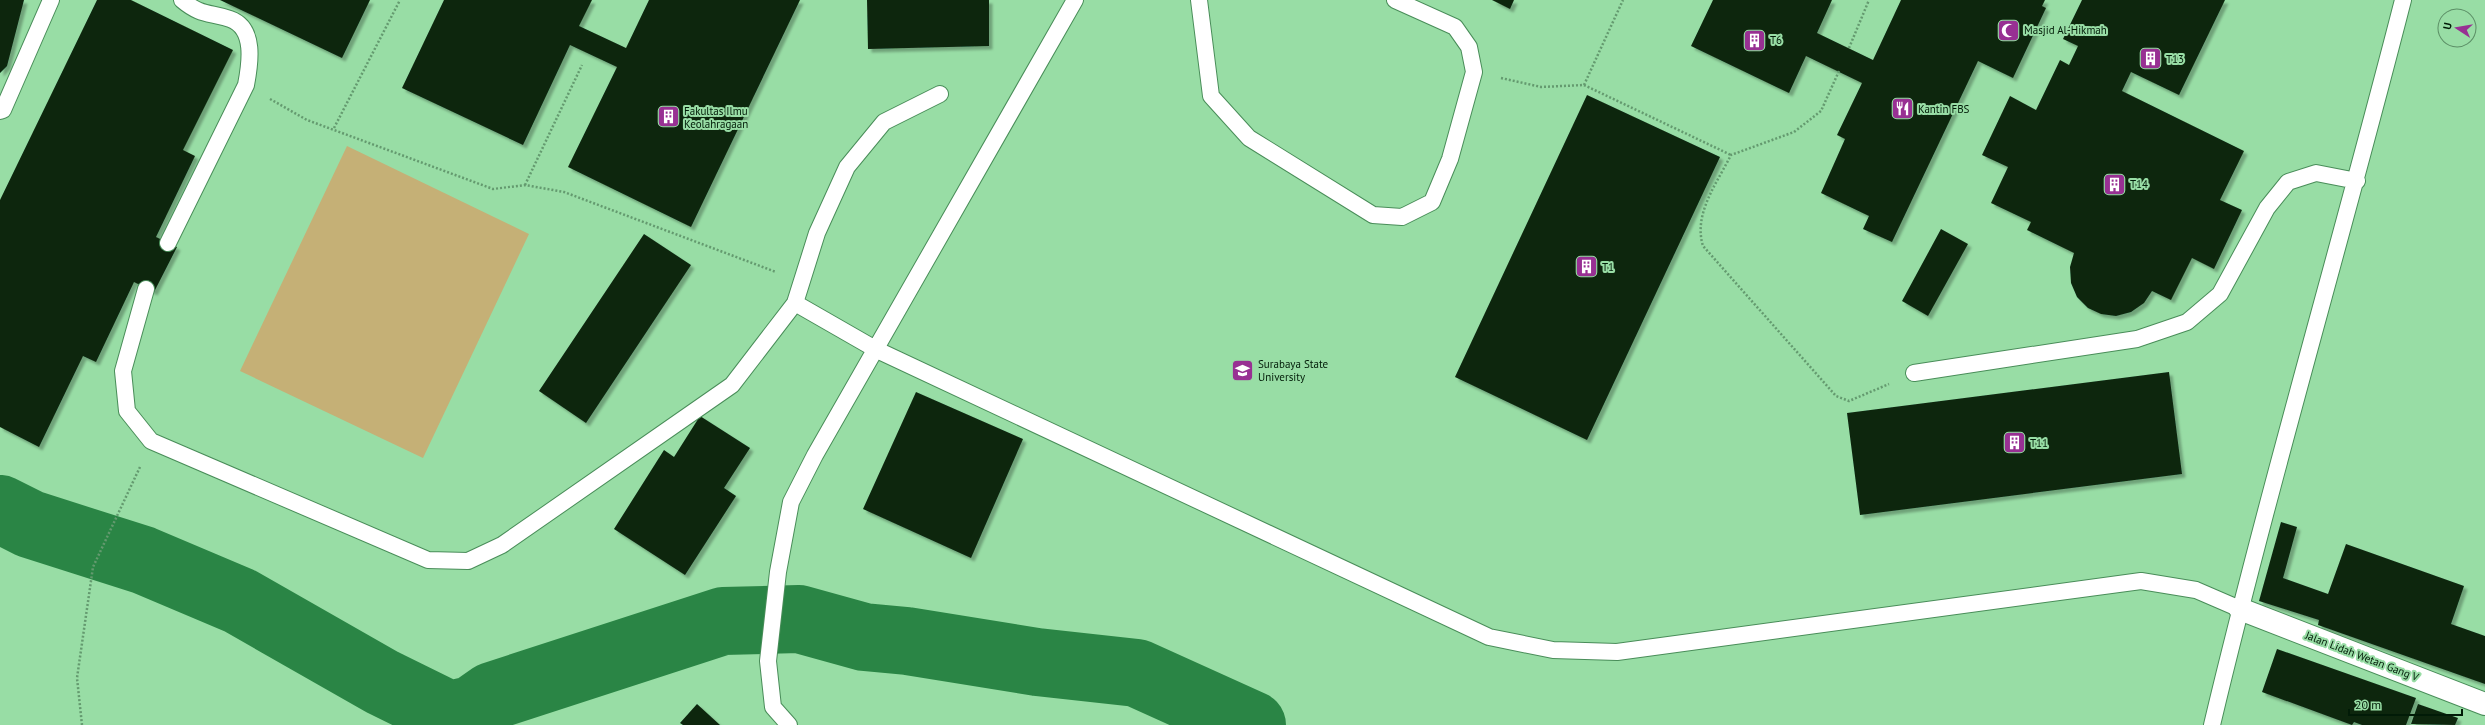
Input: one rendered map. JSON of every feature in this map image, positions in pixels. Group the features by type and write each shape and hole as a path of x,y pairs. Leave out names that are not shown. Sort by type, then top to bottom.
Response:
{"street":[{"name":"Jalan Lidah Wetan Gang V","path":"2240,609 2485,704"}],"lane":[{"path":"0,111 3,110 51,0"},
{"path":"168,243 246,85 250,59 246,32 232,20 195,11 182,0"},
{"path":"789,725 773,707 768,661 778,572 791,502 815,455 877,350 1074,0"},
{"path":"1199,0 1211,96 1249,138 1374,214 1402,217 1432,202 1450,159 1474,72 1469,47 1455,27 1395,0"},
{"path":"2212,725 2240,609 2357,181 2403,0"},
{"path":"146,289 123,371 127,410 152,441 428,560 468,561 502,545 732,385 794,303 817,233 847,167 884,122 940,94"},
{"path":"1914,373 2137,339 2187,322 2220,294 2267,208 2288,182 2316,174 2357,181"},
{"path":"794,303 877,350 1489,637 1553,650 1617,652 2142,581 2196,590 2240,609"}],"path":[{"path":"334,128 400,0"},
{"path":"1584,85 1623,0"},
{"path":"1849,48 1869,0"},
{"path":"525,185 582,65"},
{"path":"1839,71 1821,111 1794,132 1731,155 1702,214 1699,233 1703,246 1836,396 1849,401 1861,398 1914,373"},
{"path":"1474,72 1541,87 1584,85 1731,155"},
{"path":"246,85 307,120 334,128 493,189 525,185 564,192 802,281"},
{"path":"82,725 78,678 94,567 152,441"}],"shaded area":[{"path":"347,146 529,234 423,458 240,371"}],"building":[{"path":"0,0 24,0 7,66 0,73"},
{"path":"97,0 131,0 233,50 183,150 195,156 156,237 177,247 154,292 134,282 96,362 83,356 39,447 0,427 0,200"},
{"path":"220,0 370,0 342,58"},
{"name":"Fakultas Ilmu Keolahragaan","path":"444,0 592,0 579,26 626,48 649,0 800,0 691,227 568,167 617,67 570,45 523,145 402,88"},
{"path":"867,0 989,0 989,46 868,49"},
{"path":"1492,0 1514,0 1510,9"},
{"name":"Kantin FBS","path":"1713,0 1832,0 1817,33 1873,60 1901,0 2045,0 2042,6 2046,8 2013,78 1978,61 1892,242 1863,229 1869,216 1821,193 1845,139 1837,135 1862,83 1806,56 1789,93 1691,46"},
{"name":"T14","path":"2082,0 2225,0 2179,95 2131,72 2122,91 2244,151 2220,200 2242,210 2214,269 2192,258 2171,300 2152,291 2144,303 2131,312 2116,316 2101,314 2088,308 2077,297 2071,283 2070,267 2074,253 2027,230 2031,222 1991,203 2008,167 1982,155 2010,96 2036,110 2060,60 2069,65 2078,46 2063,39"},
{"name":"T1","path":"1587,95 1720,157 1587,440 1455,377"},
{"path":"1941,229 1968,244 1928,316 1902,301"},
{"path":"644,234 691,265 586,423 539,391"},
{"name":"T11","path":"2169,372 2182,474 1860,515 1847,413"},
{"path":"916,392 1023,439 971,558 863,509"},
{"path":"700,416 750,448 724,488 736,496 685,575 614,529 664,450 674,457"},
{"path":"2281,522 2297,527 2283,578 2328,594 2346,544 2464,586 2451,624 2485,636 2485,684 2318,625 2319,620 2259,601"},
{"path":"2277,649 2416,698 2406,725 2362,725 2354,722 2352,725 2262,692"},
{"path":"697,704 720,725 683,725 680,723"},
{"path":"2418,704 2458,718 2455,725 2411,724"}],"waterway":[{"path":"0,509 30,524 143,560 240,601 382,682 449,715 472,710 492,696 723,621 799,619 864,637 907,641 1037,662 1137,673 1252,725"}],"place":[{"name":"Masjid Al-Hikmah","path":"2008,30"},
{"name":"T6","path":"1754,40"},
{"name":"T13","path":"2151,59"},
{"name":"Kantin FBS","path":"1903,109"},
{"name":"Fakultas Ilmu Keolahragaan","path":"668,117"},
{"name":"T14","path":"2114,184"},
{"name":"T1","path":"1587,267"},
{"name":"Surabaya State University","path":"1242,370"},
{"name":"T11","path":"2015,443"}]}
